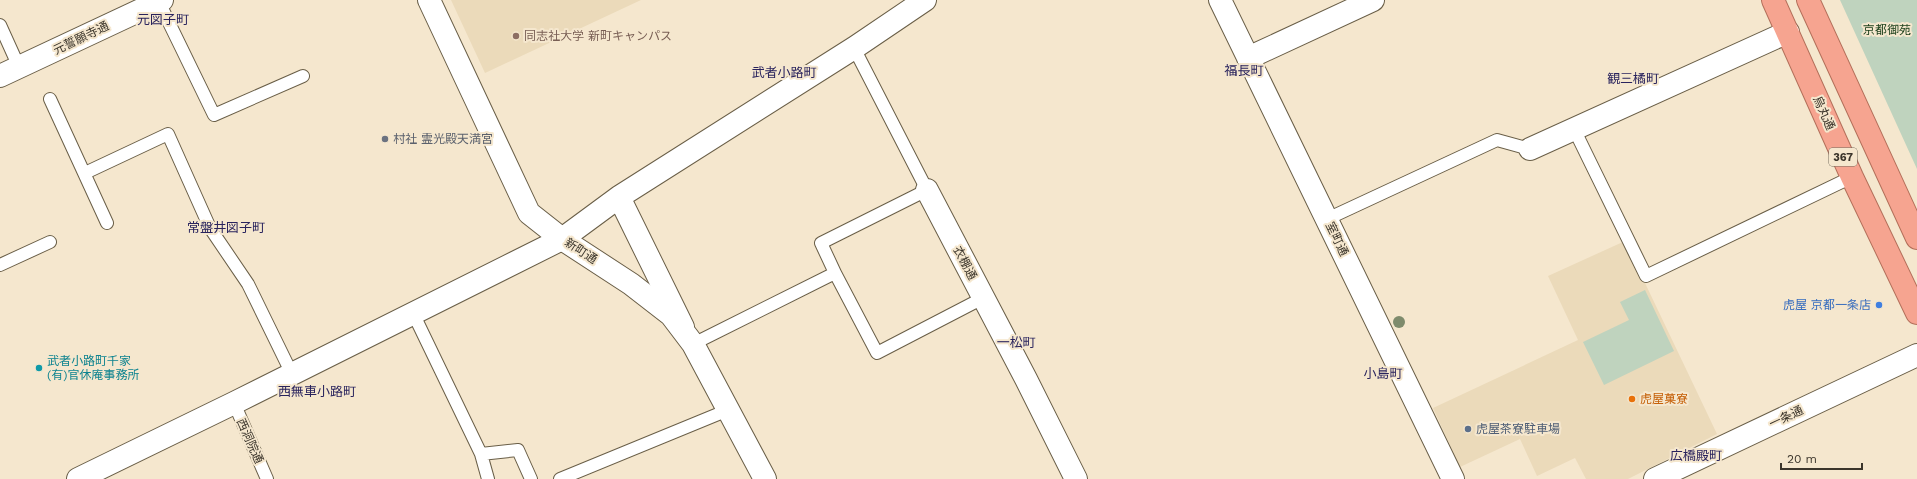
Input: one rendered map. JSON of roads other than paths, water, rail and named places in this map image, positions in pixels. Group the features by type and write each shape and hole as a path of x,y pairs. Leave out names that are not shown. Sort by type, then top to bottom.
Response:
{"highway":[{"name":"烏丸通","path":"1773,0 1852,177 1917,313"},
{"name":"367","path":"1808,0 1917,238"}],"street":[{"name":"新町通","path":"429,0 529,213 562,239 631,284 671,315 690,340 765,479"},
{"name":"室町通","path":"1220,0 1453,479"},
{"path":"1248,58 1373,0"},
{"name":"元誓願寺通","path":"0,76 160,1"},
{"path":"78,479 234,404 562,239 619,197 854,48 918,2"},
{"path":"1530,149 1788,32"},
{"name":"衣棚通","path":"927,190 1076,479"},
{"path":"619,197 690,340"},
{"name":"一条通","path":"1655,479 1917,355"}],"lane":[{"path":"160,1 214,115 303,76"},
{"path":"0,25 19,67"},
{"name":"衣棚通","path":"854,48 927,190"},
{"path":"50,99 107,223"},
{"path":"1574,129 1646,276 1852,177"},
{"path":"85,173 168,134 210,228 248,284 292,374"},
{"path":"1327,219 1497,140 1530,149"},
{"path":"927,190 821,243 835,273 877,353 983,298"},
{"path":"0,265 50,242"},
{"path":"690,340 835,273"},
{"path":"413,314 481,454 488,479"},
{"name":"西洞院通","path":"234,404 267,479"},
{"path":"560,479 728,410"},
{"path":"481,454 518,450 531,479"}],"place":[{"name":"同志社大学 新町キャンパス","path":"516,36"},
{"name":"村社 霊光殿天満宮","path":"385,139"},
{"name":"虎屋 京都一条店","path":"1879,305"},
{"name":"武者小路町千家 (有)官休庵事務所","path":"39,368"},
{"name":"虎屋菓寮","path":"1632,399"},
{"name":"虎屋茶寮駐車場","path":"1468,429"}],"district":[{"name":"元図子町","path":"163,19"},
{"name":"福長町","path":"1244,70"},
{"name":"武者小路町","path":"784,72"},
{"name":"観三橘町","path":"1633,78"},
{"name":"常盤井図子町","path":"226,227"},
{"name":"一松町","path":"1016,342"},
{"name":"小島町","path":"1383,373"},
{"name":"西無車小路町","path":"317,391"},
{"name":"広橋殿町","path":"1696,455"}],"park label":[{"name":"京都御苑","path":"1887,30"}]}
